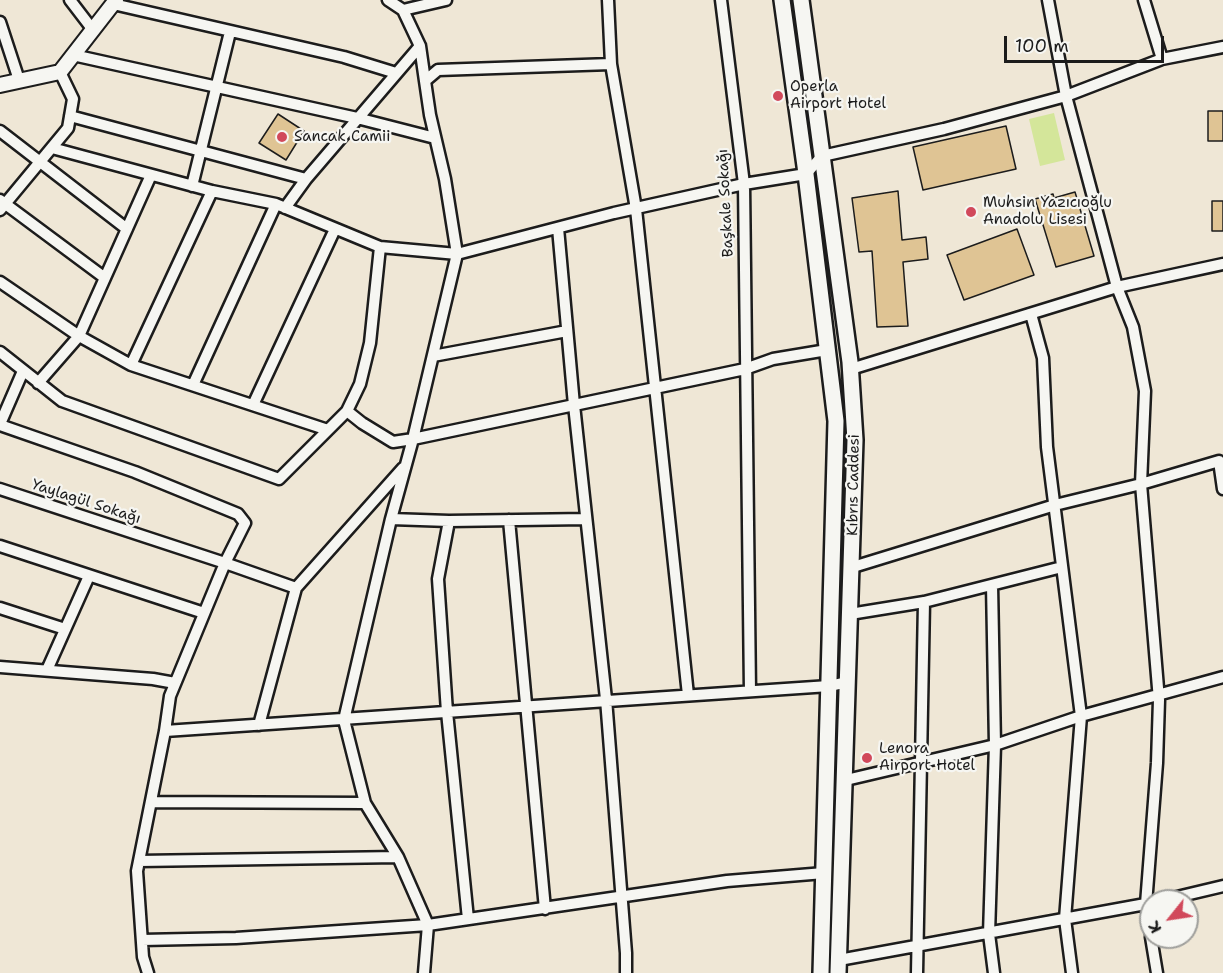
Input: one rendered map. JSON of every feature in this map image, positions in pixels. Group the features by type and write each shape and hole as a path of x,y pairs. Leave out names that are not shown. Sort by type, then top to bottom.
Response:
{"main road":[{"path":"782,0 835,401 837,436 821,973"},
{"name":"Kıbrıs Caddesi","path":"801,0 851,369 855,440 853,567 838,966"}],"street":[{"path":"70,0 93,30"},
{"path":"388,0 403,10 420,46 457,254 344,720 365,803 398,857 428,925 424,973"},
{"path":"403,10 446,0"},
{"path":"608,0 611,64 636,209 688,694"},
{"name":"Başkale Sokağı","path":"721,0 744,184 750,691"},
{"path":"1048,0 1066,96 1117,287 1133,327 1145,391 1141,484 1159,694 1150,889"},
{"path":"1144,0 1162,59"},
{"path":"0,85 60,72 115,2 230,32 344,57 396,73"},
{"path":"0,22 20,80"},
{"path":"192,186 230,32"},
{"path":"193,386 281,206 420,46"},
{"path":"52,148 192,186 281,206 380,247 457,254 744,184 806,174 822,156 944,129 1066,96 1162,59 1223,47"},
{"path":"73,55 357,118 435,138"},
{"path":"425,81 438,70 611,64"},
{"path":"60,72 73,99 68,128 2,205 105,278"},
{"path":"70,116 306,179"},
{"path":"0,131 127,229"},
{"path":"38,383 79,336 152,175"},
{"path":"130,365 212,191"},
{"path":"253,405 335,228"},
{"path":"558,228 574,405 606,699 626,973"},
{"path":"1,356 62,401 279,480 347,411 360,384 370,343 380,247"},
{"path":"851,369 1117,287 1223,264"},
{"path":"0,282 79,336 130,365 328,430"},
{"path":"1031,314 1043,358 1047,447 1081,716 1065,919 1072,973"},
{"path":"433,356 567,331"},
{"path":"347,411 393,442 745,369 773,359 827,350"},
{"path":"23,371 0,424 135,472 238,514 245,523 225,563 170,696 137,871 143,957 148,973"},
{"path":"853,567 1055,505 1141,484 1219,460 1223,489"},
{"path":"259,725 297,588 406,466"},
{"name":"Yaylagül Sokağı","path":"0,489 297,588"},
{"path":"391,519 449,521 586,519"},
{"path":"509,520 545,909"},
{"path":"449,521 438,579 447,712 468,919"},
{"path":"0,546 204,613"},
{"path":"850,614 924,602 1062,567"},
{"path":"47,670 89,576"},
{"path":"992,585 995,745 989,934 994,973"},
{"path":"917,973 924,602"},
{"path":"0,608 65,629"},
{"path":"0,667 153,679 175,683"},
{"path":"846,780 995,745 1081,716 1223,677"},
{"path":"165,731 344,720 606,699 828,686 848,682"},
{"path":"151,802 365,803"},
{"path":"139,861 398,857"},
{"path":"142,940 236,938 428,925 727,881 824,873"},
{"path":"1199,892 1223,886"},
{"path":"838,966 880,951 989,934 1139,906"},
{"path":"1153,949 1157,973"}],"green space":[{"path":"1054,113 1065,160 1040,166 1029,119"}],"building":[{"path":"1208,111 1223,111 1223,141 1208,141"},
{"name":"Sancak Camii","path":"278,114 304,131 286,160 259,143"},
{"path":"1006,126 1016,169 923,190 913,147"},
{"path":"898,191 902,240 926,237 928,259 903,262 908,326 877,327 872,251 859,252 852,198"},
{"path":"1075,192 1094,256 1056,267 1035,199 1053,194 1054,198"},
{"path":"1212,201 1223,201 1223,231 1212,231"},
{"path":"1017,229 1034,275 964,300 947,255"}],"place":[{"name":"Operla Airport Hotel","path":"778,96"},
{"name":"Sancak Camii","path":"282,137"},
{"name":"Muhsin Yazıcıoğlu Anadolu Lisesi","path":"971,212"},
{"name":"Lenora Airport Hotel","path":"867,758"}]}
